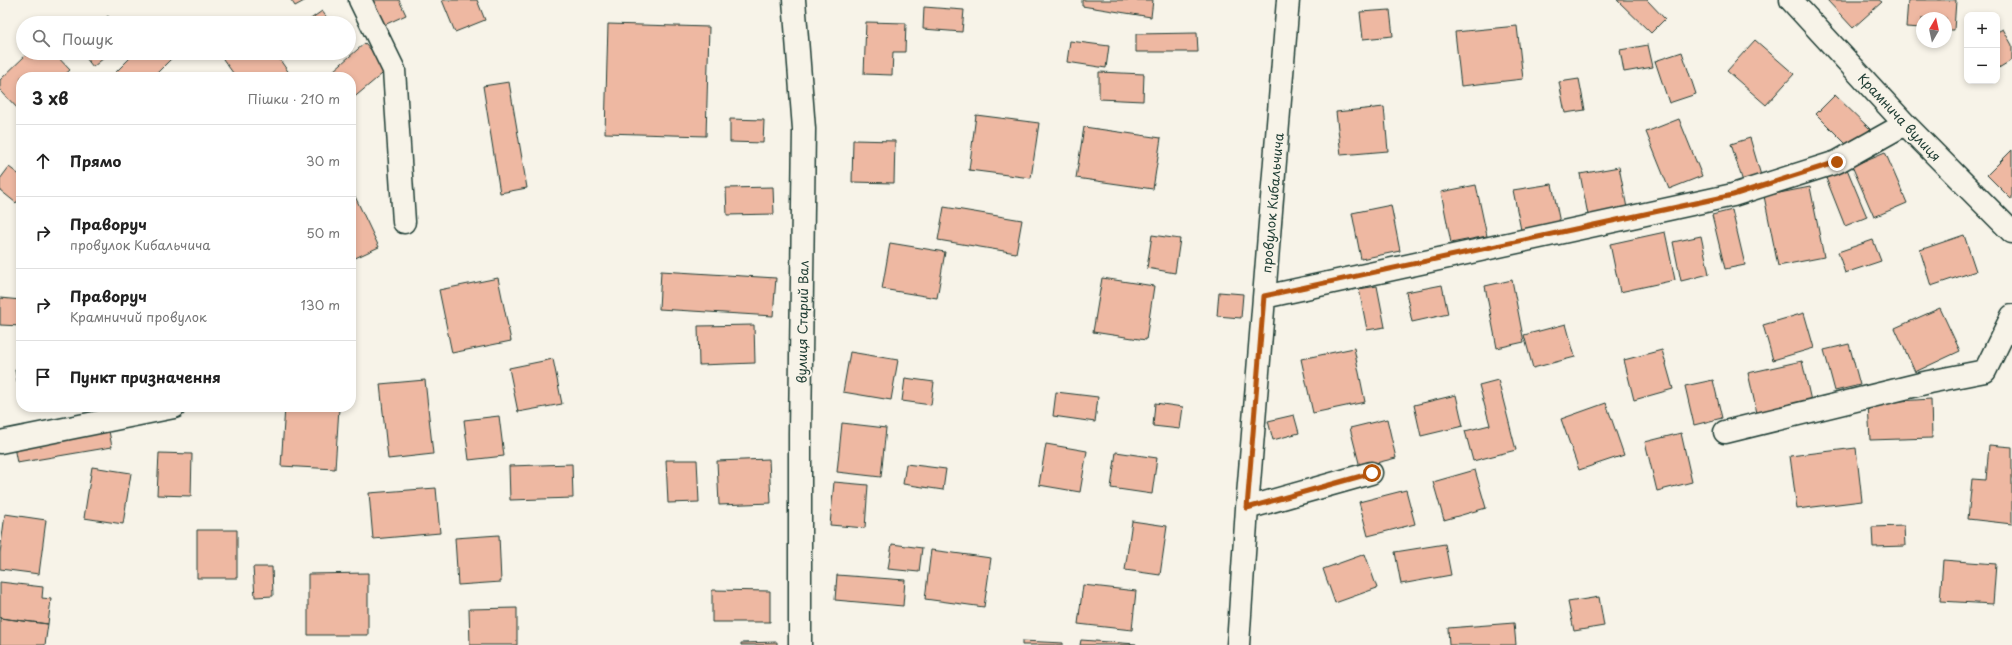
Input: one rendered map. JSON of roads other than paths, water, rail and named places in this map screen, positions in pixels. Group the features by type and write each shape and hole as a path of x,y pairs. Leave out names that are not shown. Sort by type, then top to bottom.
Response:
{"street":[{"path":"360,0 394,70 404,222"},
{"name":"вулиця Старий Вал","path":"794,0 804,129 800,433 800,645"},
{"name":"провулок Кибальчича","path":"1238,645 1247,508 1288,0"},
{"name":"Крамнича вулиця","path":"1791,0 1905,124 2012,232"},
{"path":"1264,296 1733,195 1837,162 1905,124"},
{"path":"1725,432 1985,370 2012,316"},
{"path":"0,442 149,412"},
{"path":"1247,508 1372,473"}]}
